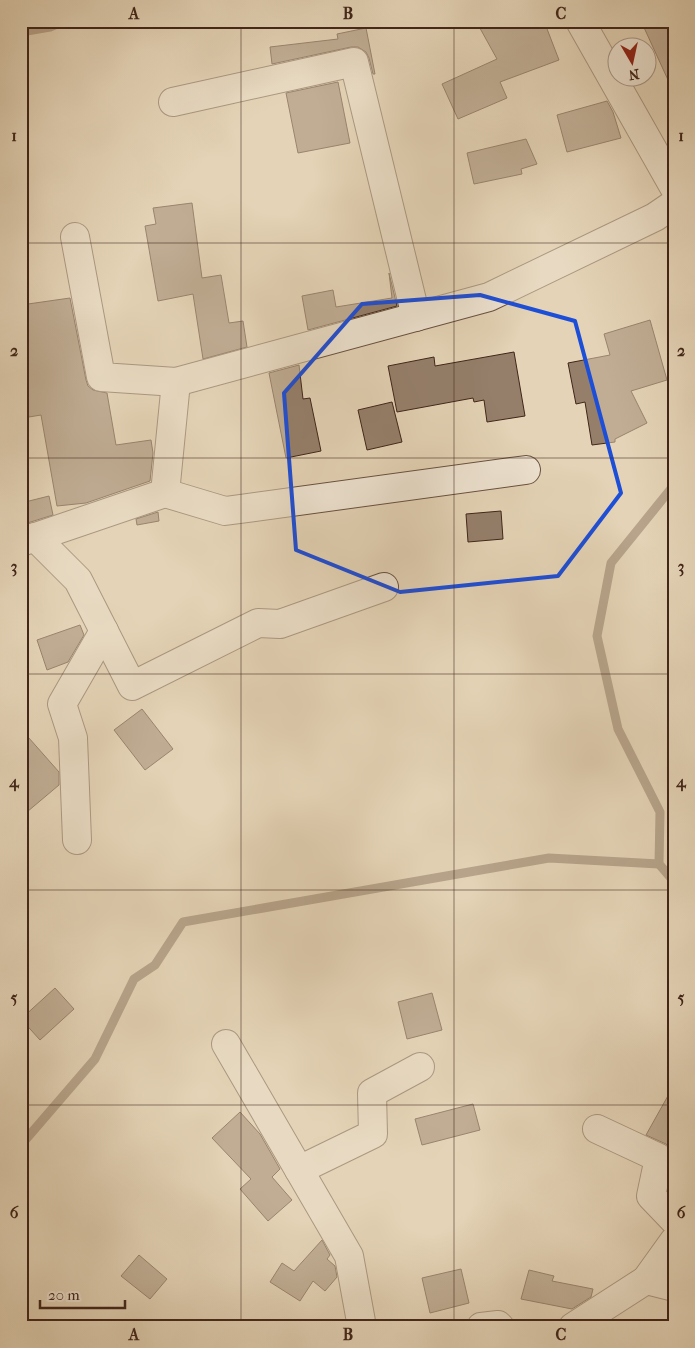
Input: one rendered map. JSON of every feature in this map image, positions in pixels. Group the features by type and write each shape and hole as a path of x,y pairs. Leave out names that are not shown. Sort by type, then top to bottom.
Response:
{"street":[{"path":"580,21 674,187"},
{"path":"173,102 354,62 416,317"},
{"path":"75,237 101,377 176,382 489,297 655,217 674,204"},
{"path":"165,493 176,382"},
{"path":"28,539 165,493 225,511 526,470"},
{"path":"28,539 78,580 132,686 258,623 280,624 384,587"},
{"path":"77,840 73,738 62,704 104,631"},
{"path":"226,1044 349,1256 362,1327"},
{"path":"298,1170 373,1134 372,1093 420,1067"},
{"path":"597,1129 659,1158 651,1196 674,1220"},
{"path":"573,1327 646,1280 674,1241"},
{"path":"646,1280 674,1287"},
{"path":"481,1327 500,1327"}],"highlighted area":[{"path":"480,295 575,321 621,493 558,576 400,592 296,550 284,393 362,304"}],"building":[{"path":"476,21 544,21 559,60 500,82 507,98 458,119 442,84 497,59"},
{"path":"641,21 674,21 674,93 658,58 658,38 649,38"},
{"path":"366,28 375,74 373,74 366,52 358,47 272,64 270,47 338,39 337,34"},
{"path":"338,82 350,143 298,153 286,93"},
{"path":"607,101 613,112 621,138 567,152 557,115"},
{"path":"526,139 537,164 521,169 522,174 474,184 467,153"},
{"path":"192,203 202,278 221,275 229,323 243,321 247,347 203,359 193,294 158,301 145,226 156,224 153,208"},
{"path":"389,273 397,306 308,330 302,296 333,290 336,307 392,298"},
{"path":"70,298 86,380 88,386 93,390 107,393 116,445 151,440 153,453 150,481 86,503 57,506 41,415 29,417 22,385 26,384 21,363 21,305"},
{"path":"650,320 667,380 631,391 647,423 615,439 615,442 592,445 585,402 576,404 568,363 610,355 604,334"},
{"path":"514,352 525,416 487,422 484,400 474,402 473,398 397,412 388,366 434,357 435,366"},
{"path":"299,365 303,399 310,398 321,451 286,458 269,373"},
{"path":"392,402 402,442 367,450 358,410"},
{"path":"49,496 53,515 21,525 21,503"},
{"path":"501,511 503,539 468,542 466,514"},
{"path":"158,512 159,521 137,525 136,519"},
{"path":"80,625 84,635 68,662 47,670 37,640"},
{"path":"142,709 173,749 145,770 114,730"},
{"path":"21,729 59,772 59,785 21,817"},
{"path":"55,988 74,1009 40,1040 21,1019"},
{"path":"432,993 442,1030 407,1039 398,1002"},
{"path":"674,1085 674,1153 666,1144 646,1135"},
{"path":"473,1104 480,1130 422,1145 415,1119"},
{"path":"240,1112 260,1134 280,1169 272,1177 292,1200 268,1221 240,1189 251,1179 212,1138"},
{"path":"322,1240 330,1255 327,1259 335,1266 337,1277 325,1291 313,1281 300,1301 270,1282 282,1263 294,1271"},
{"path":"139,1255 167,1279 150,1299 121,1276"},
{"path":"461,1269 469,1303 430,1313 422,1278"},
{"path":"529,1270 554,1276 552,1281 593,1289 591,1297 572,1309 521,1299"}],"waterway":[{"path":"21,32 50,27 64,21"},
{"path":"674,485 611,563 597,636 618,729 660,812 659,864 671,878 674,878"},
{"path":"21,1145 95,1059 134,979 155,965 183,922 549,858 659,864"}]}
